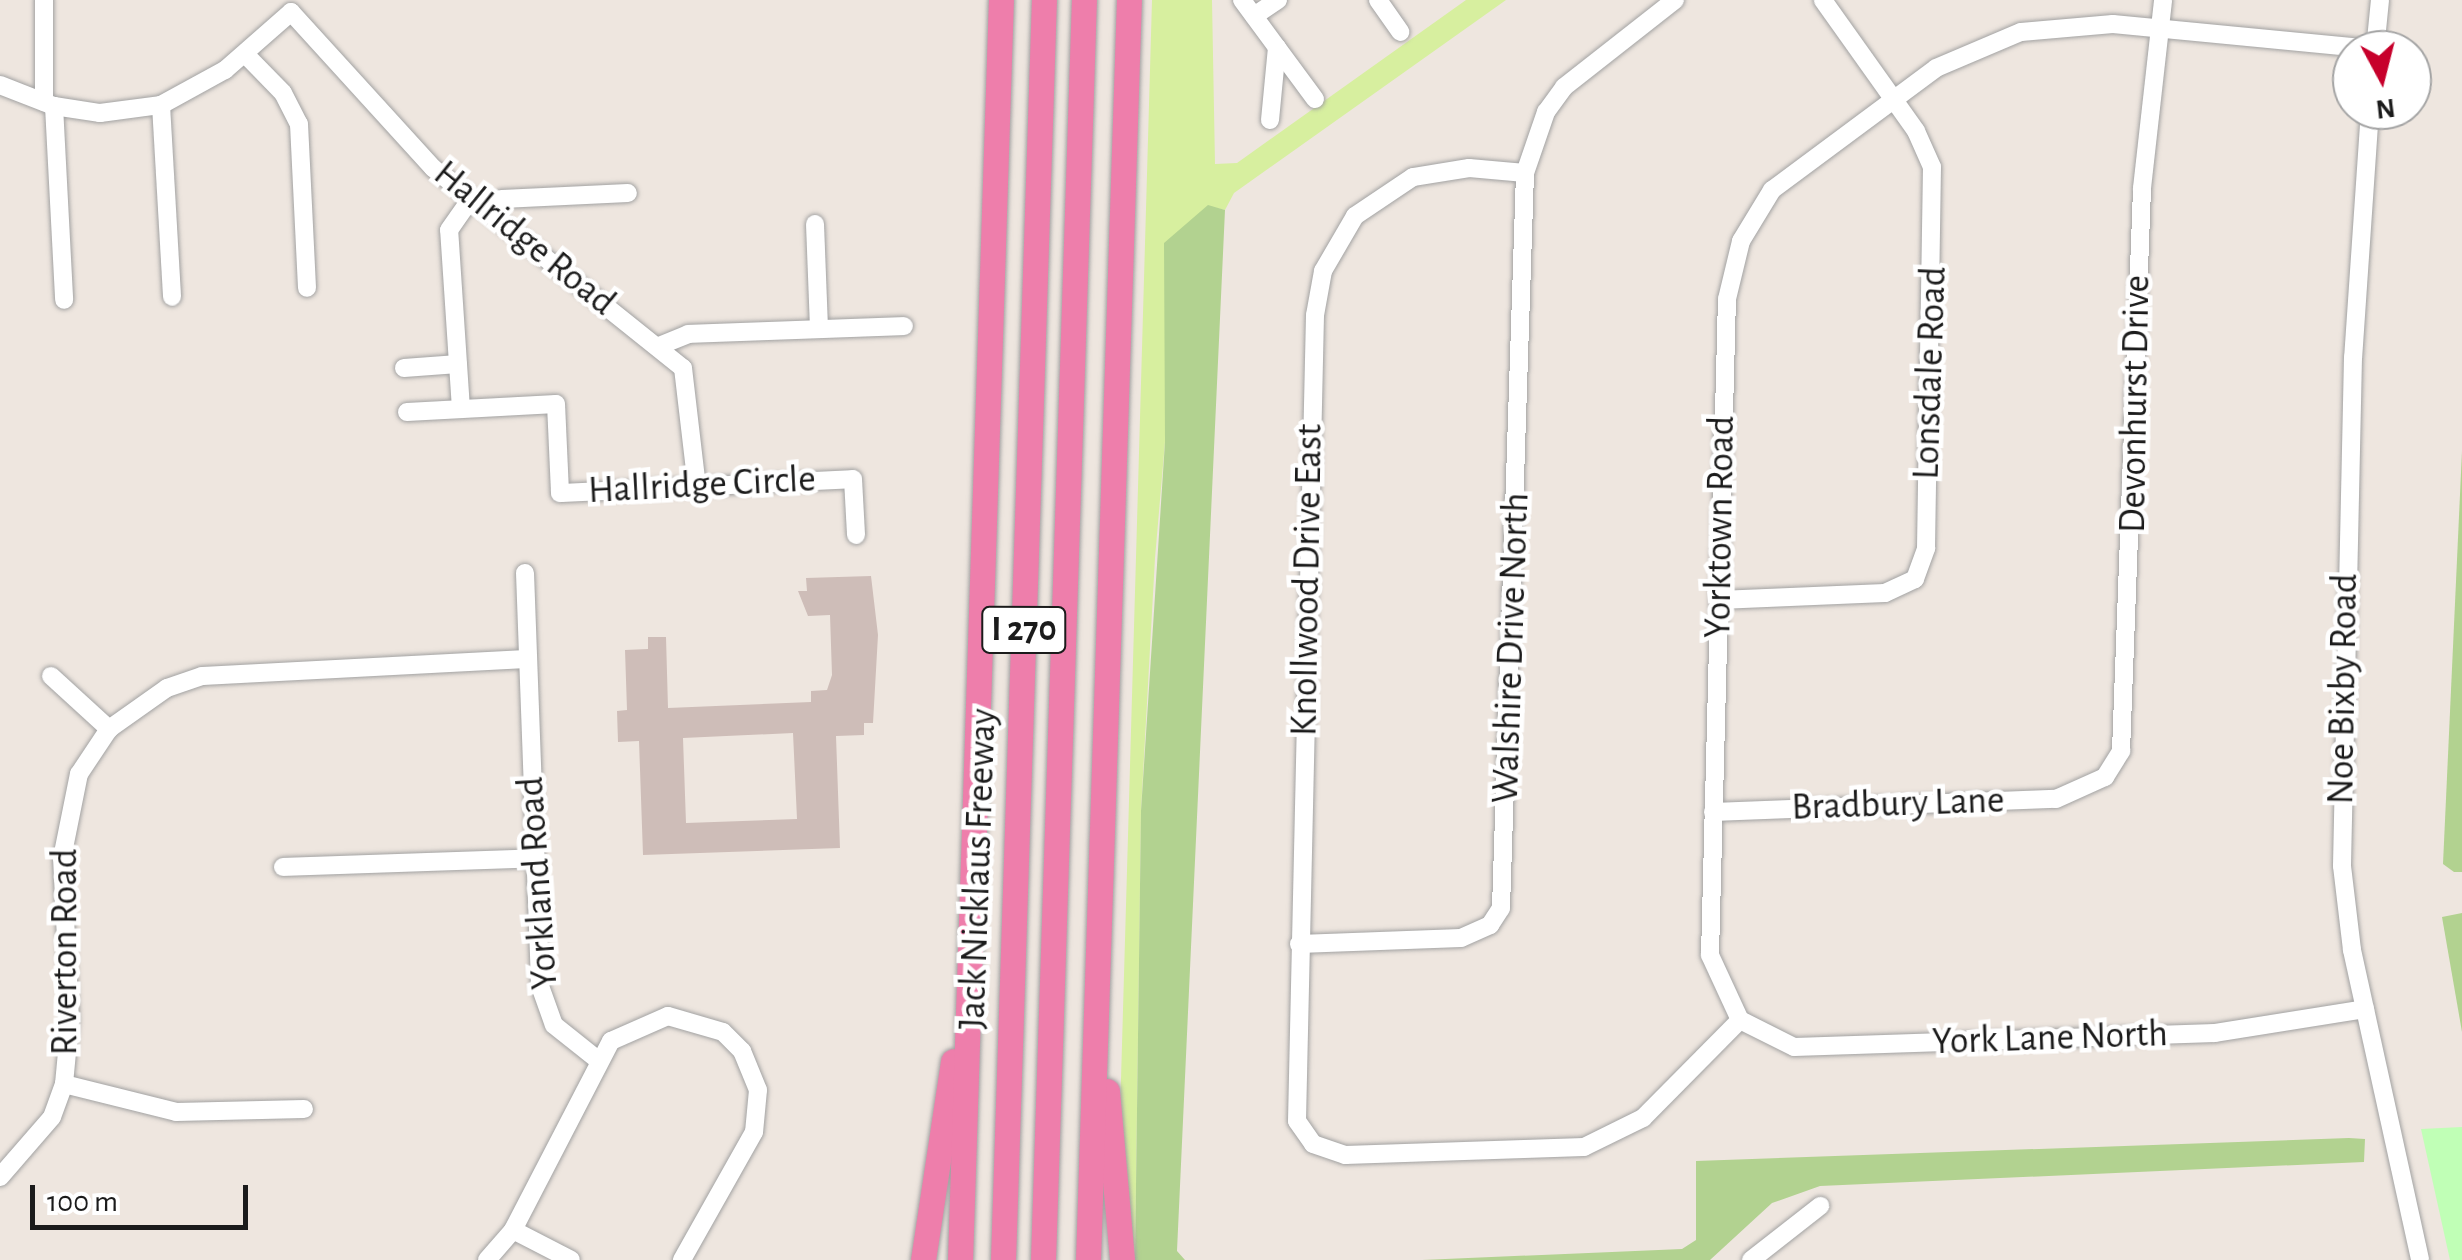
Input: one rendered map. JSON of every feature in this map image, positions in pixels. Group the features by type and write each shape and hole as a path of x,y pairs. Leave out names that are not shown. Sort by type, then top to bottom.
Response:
{"highway":[{"path":"960,1260 1000,0"},
{"name":"Jack Nicklaus Freeway","path":"1003,1260 1044,0"},
{"name":"Jack Nicklaus Freeway","path":"1043,1260 1084,0"},
{"path":"1088,1260 1128,0"},
{"path":"1097,978 1122,1260"},
{"path":"923,1260 970,988"}],"street":[{"path":"44,0 64,300"},
{"path":"1242,0 1315,99"},
{"path":"1254,16 1278,0"},
{"path":"1378,0 1400,32"},
{"path":"1525,173 1539,127 1564,87 1675,0"},
{"name":"Lonsdale Road","path":"1720,600 1885,592 1921,570 1935,186 1926,149 1894,97 1823,0"},
{"name":"Devonhurst Drive","path":"2082,792 2105,777 2127,722 2142,188 2163,0"},
{"path":"2377,30 2380,0"},
{"name":"Hallridge Road","path":"245,54 291,12 388,123 470,199 659,346 690,381 697,487"},
{"name":"Yorktown Road","path":"1740,1020 1710,955 1727,300 1741,241 1772,190 1894,97 1965,53 2021,32 2091,24 2332,46"},
{"path":"1270,120 1277,47"},
{"path":"0,85 49,104 100,113 160,104 245,54 283,94 298,124 307,288"},
{"path":"160,104 172,297"},
{"name":"Noe Bixby Road","path":"2369,130 2352,357 2340,821 2345,910 2420,1260"},
{"name":"Knollwood Drive East","path":"1525,173 1469,168 1413,177 1354,216 1322,271 1294,1105 1304,1136 1345,1155 1584,1147 1643,1118 1740,1020"},
{"name":"Walshire Drive North","path":"1299,944 1462,938 1490,925 1501,908 1525,173"},
{"path":"489,212 502,199 628,193"},
{"path":"461,409 449,230 470,199"},
{"path":"814,224 819,328"},
{"path":"659,346 688,334 904,326"},
{"path":"404,368 458,364"},
{"name":"Hallridge Circle","path":"407,412 556,404 560,493 853,480 856,535"},
{"name":"Yorkland Road","path":"525,572 540,986 554,1025 598,1060"},
{"name":"Riverton Road","path":"0,1177 52,1118 64,1084 70,1020 62,858 80,774 110,730 167,688 202,676 528,659"},
{"path":"51,676 110,730"},
{"name":"Bradbury Lane","path":"1713,812 2082,792"},
{"path":"283,867 535,858"},
{"name":"York Lane North","path":"1740,1020 1771,1041 1807,1048 2214,1033 2365,1009"},
{"path":"487,1260 512,1230 598,1060 628,1029 668,1016 724,1032 754,1070 754,1132 682,1260"},
{"path":"64,1084 176,1112 304,1109"},
{"path":"1751,1260 1820,1206"},
{"path":"512,1230 571,1260"}],"green space":[{"path":"1152,0 1212,0 1215,164 1237,163 1466,0 1506,0 1234,193 1225,210 1208,206 1165,442 1155,558 1141,811 1135,1260 1124,1260 1119,1149"},
{"path":"1208,205 1225,210 1177,1251 1185,1260 1135,1260 1141,811 1165,442 1164,243"},
{"path":"2462,451 2462,872 2454,872 2443,864"},
{"path":"2462,913 2462,1032 2442,917"},
{"path":"2462,1127 2462,1260 2450,1260 2421,1129"},
{"path":"2365,1139 2364,1162 1820,1186 1772,1203 1710,1260 1422,1260 1682,1249 1696,1240 1696,1161"}],"building":[{"path":"871,576 878,635 873,723 864,723 864,735 836,736 840,848 643,855 639,741 618,742 617,711 627,710 625,650 648,649 648,637 666,637 668,708 811,702 811,691 827,690 832,675 830,615 808,616 798,591 807,591 806,578","holes":["793,733 797,819 686,823 683,738"]}]}
